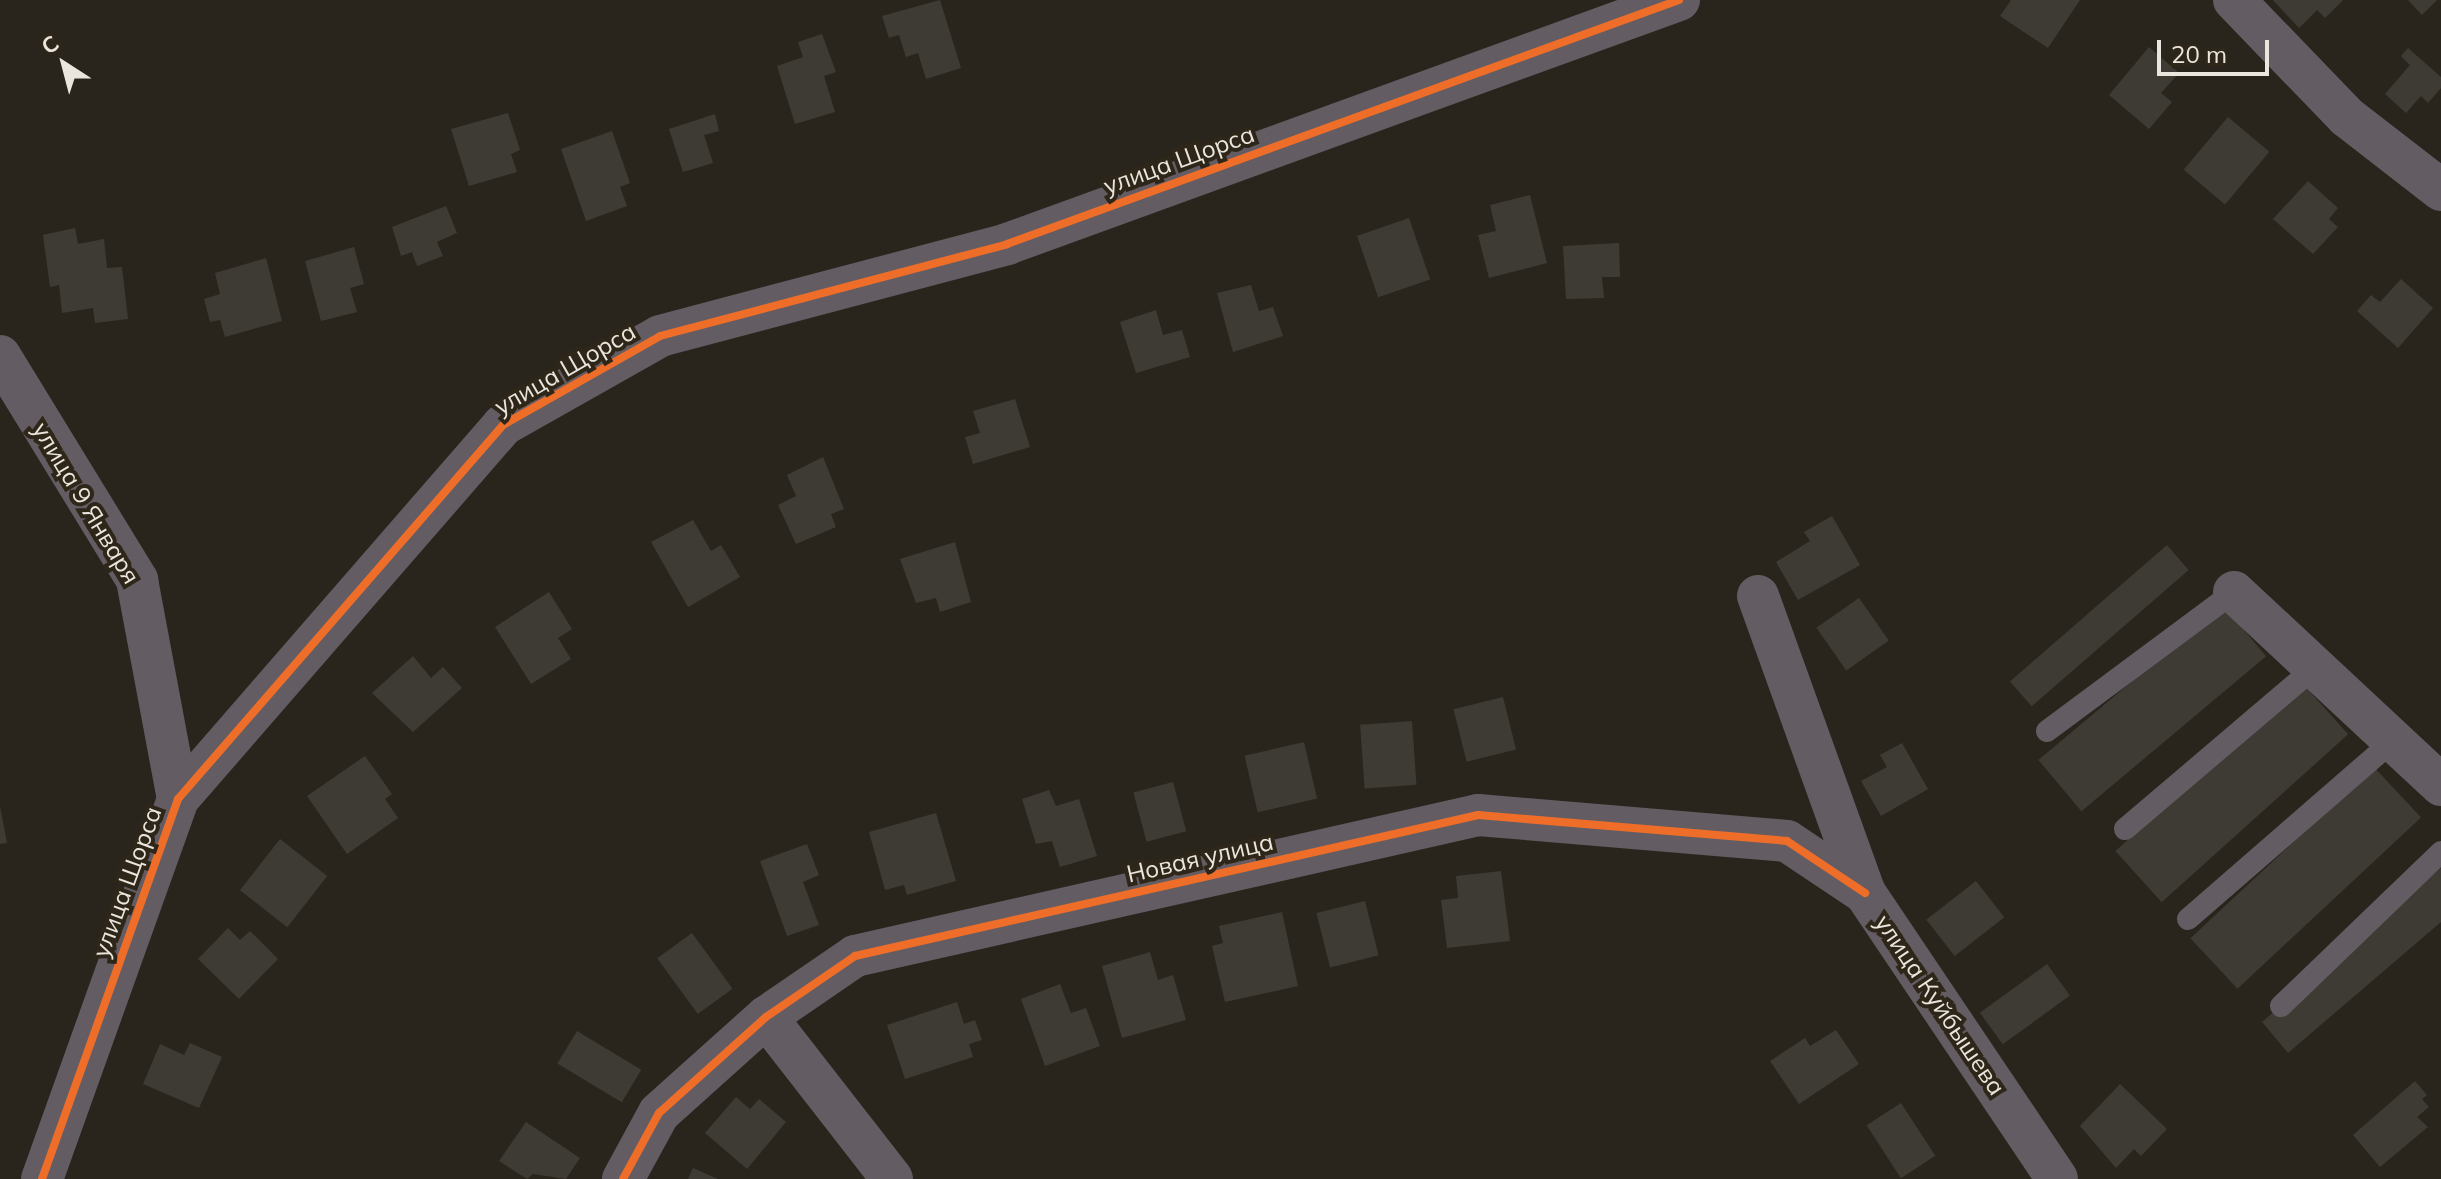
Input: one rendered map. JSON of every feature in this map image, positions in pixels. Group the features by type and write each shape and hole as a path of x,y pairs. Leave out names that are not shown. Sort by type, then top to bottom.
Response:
{"street":[{"name":"улица Щорса","path":"42,1179 178,799 503,425 660,336 1007,244 1679,0"},
{"path":"2234,0 2347,117 2441,190"},
{"name":"улица 9 Января","path":"0,356 137,580 178,799"},
{"path":"2234,592 2441,785"},
{"name":"улица Куйбышева","path":"1758,596 1865,893 2057,1179"},
{"name":"Новая улица","path":"623,1179 659,1113 766,1017 855,956 1478,815 1787,841 1865,893"},
{"path":"766,1017 892,1179"}],"lane":[{"path":"2047,731 2234,592"},
{"path":"2125,829 2314,668"},
{"path":"2188,919 2393,741"},
{"path":"2281,1006 2441,852"}],"building":[{"path":"940,0 961,68 926,79 918,53 906,57 899,35 889,38 882,16"},
{"path":"2011,0 2080,0 2048,48 2000,16"},
{"path":"2273,0 2343,0 2325,18 2317,10 2299,28"},
{"path":"2408,0 2437,0 2422,15"},
{"path":"822,34 836,72 824,76 835,112 795,124 777,66 803,57 798,42"},
{"path":"2149,47 2179,73 2161,93 2172,102 2149,129 2109,95"},
{"path":"2408,48 2441,77 2441,88 2428,103 2421,96 2406,113 2385,94 2410,65 2401,56"},
{"path":"508,113 520,150 511,154 517,172 469,186 451,129"},
{"path":"715,114 719,131 704,135 713,163 683,172 669,129"},
{"path":"2228,117 2269,152 2225,205 2184,170"},
{"path":"612,131 630,183 620,187 627,206 586,221 561,149"},
{"path":"2308,181 2338,208 2329,219 2338,227 2313,254 2273,219"},
{"path":"1530,195 1547,263 1489,278 1478,235 1496,231 1490,205"},
{"path":"446,206 457,233 437,242 443,256 417,266 412,252 401,256 392,227"},
{"path":"1409,218 1430,279 1378,297 1357,236"},
{"path":"75,228 78,244 104,239 107,268 122,267 128,319 95,323 93,308 62,313 59,285 50,287 43,235"},
{"path":"1619,243 1620,277 1602,277 1604,298 1566,299 1563,246"},
{"path":"354,247 364,284 350,288 357,312 321,321 305,261"},
{"path":"266,258 282,321 225,337 220,320 210,322 204,299 220,294 215,273"},
{"path":"2401,279 2433,308 2398,348 2357,311 2371,295 2380,302"},
{"path":"1251,285 1259,311 1273,307 1283,336 1233,352 1217,293"},
{"path":"1156,310 1163,335 1182,330 1190,357 1136,373 1120,322"},
{"path":"1015,399 1030,447 973,464 965,437 980,433 973,411"},
{"path":"823,457 844,509 831,514 836,527 796,544 778,505 796,496 787,475"},
{"path":"1832,516 1860,565 1798,600 1776,562 1810,541 1804,532"},
{"path":"693,520 711,551 721,545 740,577 688,607 651,542"},
{"path":"955,542 971,602 940,612 936,598 916,603 900,559"},
{"path":"2167,545 2189,570 2032,706 2010,681"},
{"path":"549,592 572,629 558,638 571,659 531,684 495,627"},
{"path":"1859,598 1889,641 1846,670 1816,628"},
{"path":"2223,605 2266,656 2081,811 2038,760"},
{"path":"413,656 431,678 443,667 462,688 413,732 372,693"},
{"path":"2302,683 2348,734 2162,902 2115,851"},
{"path":"1503,697 1516,749 1467,762 1454,709"},
{"path":"1412,721 1416,785 1365,788 1360,725"},
{"path":"1304,742 1317,799 1258,812 1245,756"},
{"path":"1902,743 1928,789 1881,816 1861,781 1887,767 1880,755"},
{"path":"365,756 392,794 385,799 398,818 347,854 307,796"},
{"path":"2374,767 2421,817 2237,989 2190,938"},
{"path":"1173,782 1186,831 1147,842 1133,793"},
{"path":"1049,790 1056,806 1079,799 1097,856 1060,867 1052,841 1036,844 1022,799"},
{"path":"0,806 7,843 0,844"},
{"path":"936,813 956,881 907,895 904,885 885,890 869,832"},
{"path":"280,839 327,876 287,927 240,890"},
{"path":"807,844 819,875 803,882 819,925 787,936 760,861"},
{"path":"2441,868 2441,922 2288,1053 2262,1022"},
{"path":"1501,871 1510,941 1447,948 1441,900 1458,898 1456,876"},
{"path":"1976,881 2004,917 1955,956 1926,920"},
{"path":"1365,901 1379,955 1330,967 1316,913"},
{"path":"1282,912 1298,986 1225,1002 1212,946 1223,943 1219,926"},
{"path":"228,928 240,940 250,931 278,959 239,999 198,959"},
{"path":"692,933 733,989 698,1014 657,958"},
{"path":"1150,952 1158,980 1173,975 1186,1020 1122,1038 1102,966"},
{"path":"2047,964 2070,996 2003,1044 1980,1013"},
{"path":"1060,984 1071,1013 1086,1008 1100,1046 1045,1066 1021,999"},
{"path":"957,1002 964,1024 975,1020 982,1040 969,1044 973,1057 905,1079 887,1025"},
{"path":"1836,1030 1859,1064 1799,1104 1770,1061 1805,1038 1810,1046"},
{"path":"577,1031 641,1070 622,1102 557,1064"},
{"path":"190,1043 222,1057 199,1108 143,1084 160,1044 184,1055"},
{"path":"2415,1081 2427,1095 2422,1099 2429,1107 2417,1117 2428,1127 2380,1167 2353,1135"},
{"path":"2120,1084 2167,1129 2141,1156 2134,1149 2116,1168 2080,1126"},
{"path":"736,1097 750,1109 759,1099 786,1122 747,1169 705,1133"},
{"path":"1901,1103 1935,1156 1901,1178 1867,1125"},
{"path":"526,1122 580,1158 566,1179 533,1174 527,1179 499,1161"},
{"path":"693,1168 718,1179 688,1179"}],"cycle path":[{"path":"42,1179 178,799 503,425 660,336 1007,244 1679,0"},
{"path":"623,1179 659,1113 766,1017 855,956 1478,815 1787,841 1865,893"}]}
